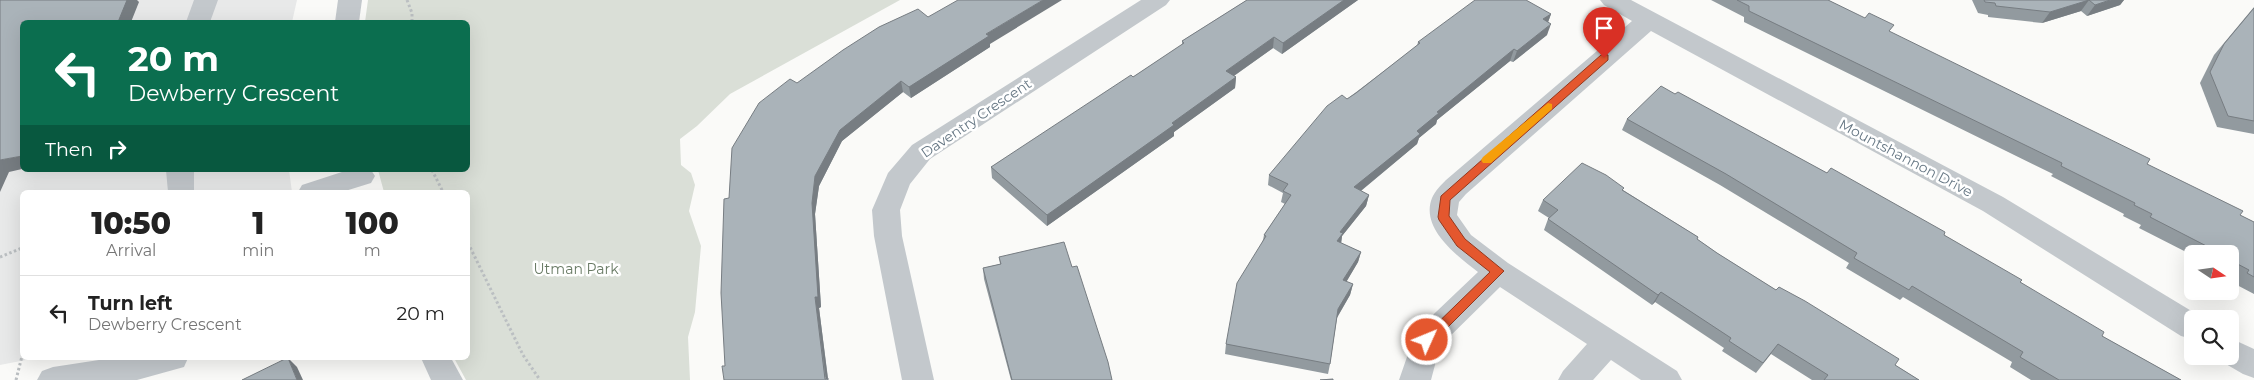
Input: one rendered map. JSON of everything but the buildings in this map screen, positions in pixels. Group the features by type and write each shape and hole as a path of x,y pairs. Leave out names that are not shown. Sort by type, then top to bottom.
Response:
{"street":[{"path":"199,20 206,0"},
{"path":"347,20 350,0"},
{"name":"Daventry Crescent","path":"918,380 888,236 886,210 898,180 921,152 1158,0"},
{"name":"Mountshannon Drive","path":"1612,0 1992,204 2184,323"},
{"path":"1648,20 1445,199 1444,217 1461,243 1498,271 1666,380"},
{"path":"180,172 181,190"},
{"path":"320,190 363,179"},
{"path":"1415,380 1427,340 1498,271"},
{"path":"1574,380 1608,342"},
{"path":"2239,356 2254,365"},
{"path":"53,380 135,373 168,360"},
{"path":"437,360 447,380"}],"path":[{"path":"407,0 412,13 412,20"},
{"path":"433,172 442,190"},
{"path":"470,247 524,355 540,380"},
{"path":"0,257 20,249"},
{"path":"16,380 21,360"}],"shaded area":[{"path":"0,0 297,0 292,20 20,20 20,172 289,172 292,190 20,190 20,360 26,360 0,365"}],"green space":[{"name":"Utman Park","path":"368,0 900,0 730,94 697,126 680,139 681,165 691,173 695,185 689,211 701,246 695,312 688,337 690,380 466,380 455,360 470,360 470,190 383,190 379,172 470,172 470,20 365,20"}],"slow traffic":[{"path":"1487,160 1548,107"}],"route":[{"path":"1427,340 1498,271 1461,243 1444,217 1445,199 1456,187 1604,58"}]}
